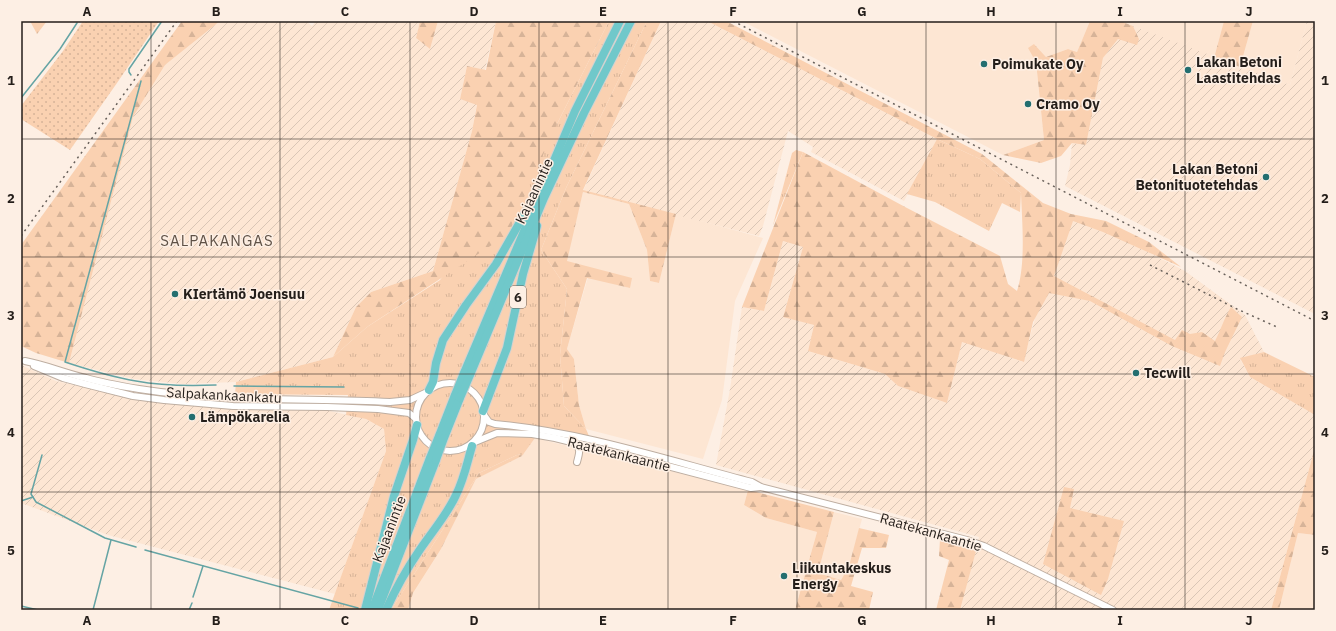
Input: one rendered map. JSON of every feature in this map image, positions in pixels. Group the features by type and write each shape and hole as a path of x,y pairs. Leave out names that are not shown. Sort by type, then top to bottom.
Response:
{"highway":[{"name":"Kajaanintie","path":"467,374 548,173 575,111 620,21"},
{"name":"Kajaanintie","path":"467,374 552,182 631,21"},
{"path":"427,391 434,382 436,363 443,340 506,248 529,206 542,178 548,173"},
{"name":"6","path":"483,413 507,348 523,274 552,182"},
{"name":"6","path":"433,459 467,374"},
{"path":"365,610 394,496 413,440 416,422"},
{"path":"386,610 394,592 456,496 464,478 473,444"},
{"name":"Kajaanintie","path":"372,610 433,459"},
{"name":"Kajaanintie","path":"378,610 433,459"}],"main road":[{"name":"Salpakankaankatu","path":"23,361 44,365 110,384 189,395 390,402 410,400 427,391"},
{"name":"Salpakankaankatu","path":"23,361 63,378 133,396 228,405 378,409 409,413 416,422"},
{"path":"446,383 463,385 475,394 479,400 483,413 483,428 473,444 459,452 445,452 438,450 426,442 416,422 417,405 427,391 435,386 446,383"},
{"name":"Raatekankaantie","path":"483,413 489,422 495,424 549,431 583,438 752,482 761,487 967,540 984,546 1113,610"},
{"name":"Raatekankaantie","path":"473,444 491,435 504,433 532,434 750,488 761,487"},
{"path":"576,444 579,447 580,452 577,462"}],"shaded area":[{"path":"220,21 306,21 312,26 316,21 420,21 416,38 430,49 438,21 496,21 485,70 467,66 460,99 477,104 472,131 433,271 371,292 356,307 333,357 236,382 183,384 134,379 69,363 133,117 165,65"},
{"path":"661,21 707,21 937,139 904,201 811,152 813,147 788,131 759,236 583,191"},
{"path":"742,21 1090,21 1077,52 1068,49 1046,57 1034,44 1044,140 1003,155"},
{"path":"1120,21 1224,21 1214,58"},
{"path":"1253,21 1307,21 1290,85 1240,67"},
{"path":"1307,21 1315,21 1315,314 1065,186 1070,165 1072,143 1086,145 1103,58 1118,39 1139,39 1133,26 1290,85"},
{"path":"583,192 629,204 647,250 650,281 659,283 676,214 763,238 735,301 722,400 703,459 586,429 579,405 574,359 567,349 588,277 630,288 566,261"},
{"path":"1063,217 1105,230 1185,271 1245,315 1264,352 1240,359 1250,377 1315,415 1315,447 1271,610 960,610 979,537 716,465 730,389 742,307 764,311 783,241 803,247 783,316 814,325 808,351 885,374 898,386 947,403 962,341 1023,362"},
{"path":"21,365 56,381 137,399 325,410 366,419 384,429 386,451 335,594 108,535 21,503"},
{"path":"535,438 748,490 744,505 766,518 817,532 795,610 408,610 413,593 441,549 476,479 522,456"},
{"path":"834,512 862,519 849,566 841,580 818,573"},
{"path":"1298,533 1315,535 1315,610 1279,610"}],"green space":[{"path":"30,21 47,21 37,34"},
{"path":"83,21 159,21 70,150 21,119 21,106 63,51"},
{"path":"182,21 220,21 165,65 133,117 69,363 36,353 21,346 21,245"},
{"path":"420,21 438,21 430,49 416,38"},
{"path":"496,21 609,21 557,124 507,235 367,327 333,357 356,307 371,292 433,271 472,131 477,105 460,99 467,66 486,70"},
{"path":"609,21 647,21 566,188 541,250 567,289 560,355 564,406 586,429 589,436 546,427 535,438 522,456 519,454 479,473 391,610 329,610 386,451 384,429 366,419 346,415 348,395 235,394 236,382 333,357 367,327 440,280 557,124"},
{"path":"647,21 661,21 583,190 676,214 659,283 650,281 647,250 629,204 583,192 567,261 632,278 630,288 587,278 567,349 574,359 579,405 586,429 564,406 560,355 567,289 541,250 566,188"},
{"path":"707,21 726,21 982,154 1043,203 1071,214 1106,221 1149,242 1181,267 1103,232 1073,221 1054,276 1175,340 1182,330 1190,334 1202,332 1215,341 1231,307 1242,317 1220,366 1172,346 1090,301 1049,293 1033,322 1024,362 962,342 947,403 898,386 885,374 808,351 814,325 783,317 803,247 783,241 764,311 742,307 803,152 1000,256 1008,284 1017,291 1022,268 1023,230 1021,193 980,159 937,139"},
{"path":"1090,21 1120,21 1133,26 1139,39 1137,45 1118,39 1103,58 1086,145 1072,143 1061,156 1041,163 1003,155 1044,140 1036,62 1028,48 1034,44 1046,57 1068,49 1077,52"},
{"path":"1224,21 1253,21 1240,67 1214,58"},
{"path":"937,139 980,159 1021,193 1020,212 1002,203 989,231 935,202 907,194"},
{"path":"796,150 803,152 773,225 792,153"},
{"path":"1264,352 1315,377 1315,415 1250,377 1240,358"},
{"path":"1315,447 1315,535 1298,533 1279,610 1271,610"},
{"path":"519,454 522,456 476,479 441,549 413,593 408,610 391,610 479,473"},
{"path":"1064,487 1074,489 1070,508 1124,521 1108,579 1101,595 1043,564"},
{"path":"748,490 834,512 818,573 841,580 849,566 859,528 889,535 886,548 862,548 851,586 873,592 869,610 795,610 817,532 766,518 744,505"},
{"path":"940,539 976,551 960,610 936,610 949,560 939,556"}],"waterway":[{"path":"131,75 129,69 162,21"},
{"path":"21,98 60,49 77,23"},
{"path":"141,81 65,362 109,375 146,383 196,386 216,385"},
{"path":"234,386 344,387"},
{"path":"42,455 31,494 36,502 105,538 136,547"},
{"path":"21,501 33,497"},
{"path":"93,610 111,540"},
{"path":"145,550 358,608"},
{"path":"193,597 203,566"},
{"path":"189,610 192,603"},
{"path":"21,606 38,610"}],"railway":[{"path":"21,236 177,21"},
{"path":"733,21 1315,321"},
{"path":"1150,265 1237,309 1277,327"}],"place":[{"name":"Poimukate Oy","path":"984,64"},
{"name":"Lakan Betoni Laastitehdas","path":"1188,70"},
{"name":"Cramo Oy","path":"1028,104"},
{"name":"Lakan Betoni Betonituotetehdas","path":"1266,177"},
{"name":"KIertämö Joensuu","path":"175,294"},
{"name":"Tecwill","path":"1136,373"},
{"name":"Lämpökarelia","path":"192,417"},
{"name":"Liikuntakeskus Energy","path":"784,576"}],"district":[{"name":"SALPAKANGAS","path":"217,240"}]}
